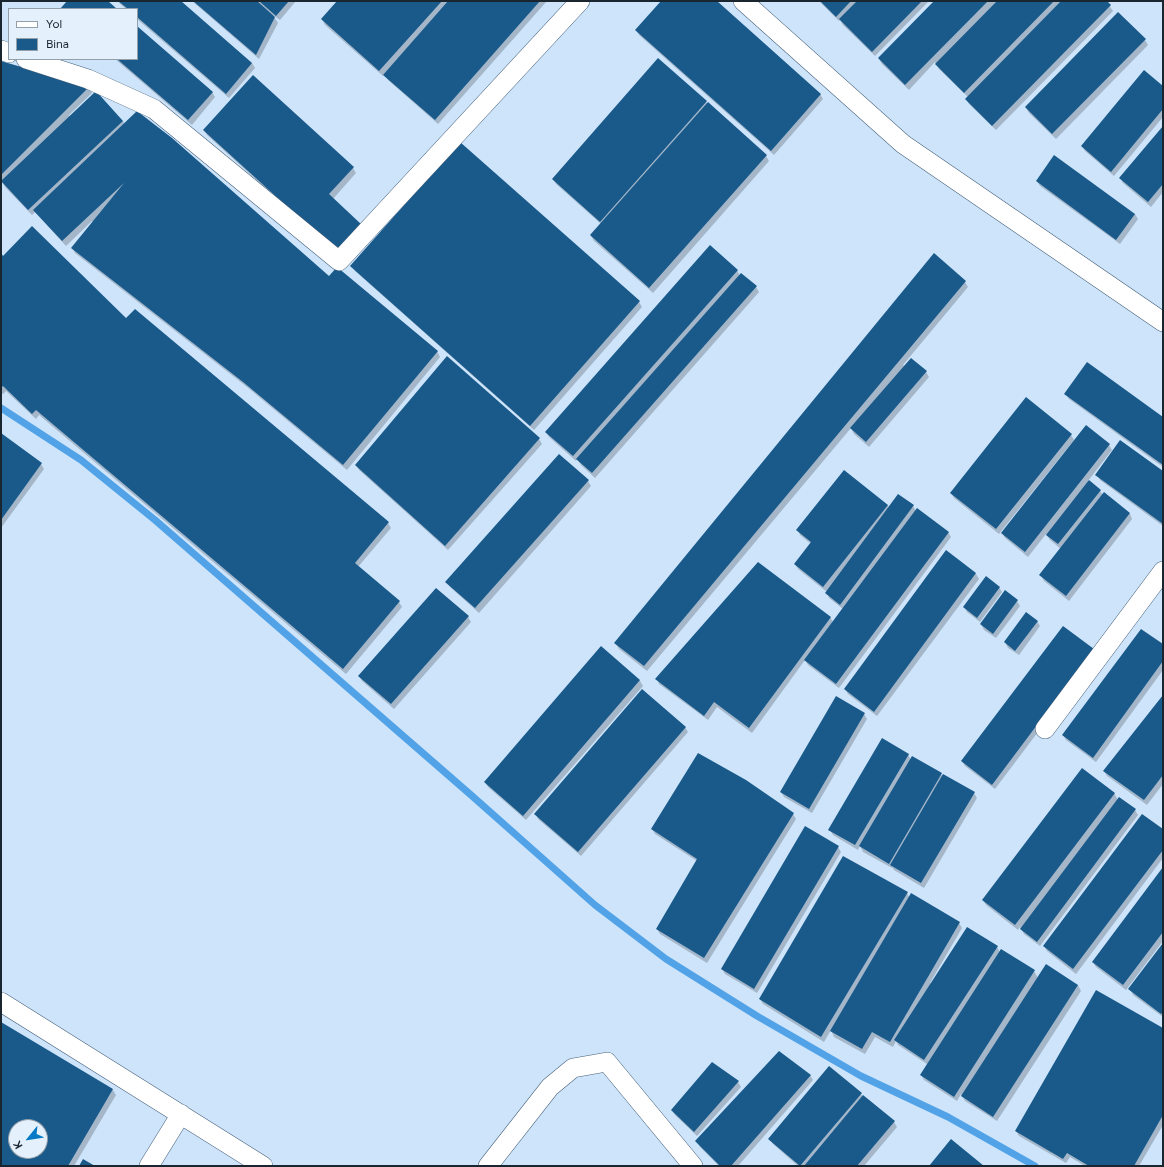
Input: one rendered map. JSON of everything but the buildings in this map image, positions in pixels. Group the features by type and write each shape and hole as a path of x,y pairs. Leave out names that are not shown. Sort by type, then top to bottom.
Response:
{"street":[{"path":"29,60 88,79 154,108 339,261 580,1"},
{"path":"743,1 903,144 1163,322"},
{"path":"1045,729 1163,571"},
{"path":"1,1002 263,1166"},
{"path":"488,1166 550,1087 573,1068 607,1062 693,1166"},
{"path":"149,1166 181,1114"}],"waterway":[{"path":"1,408 81,460 155,520 595,905 666,959 757,1016 861,1076 948,1117 1035,1166"}]}
